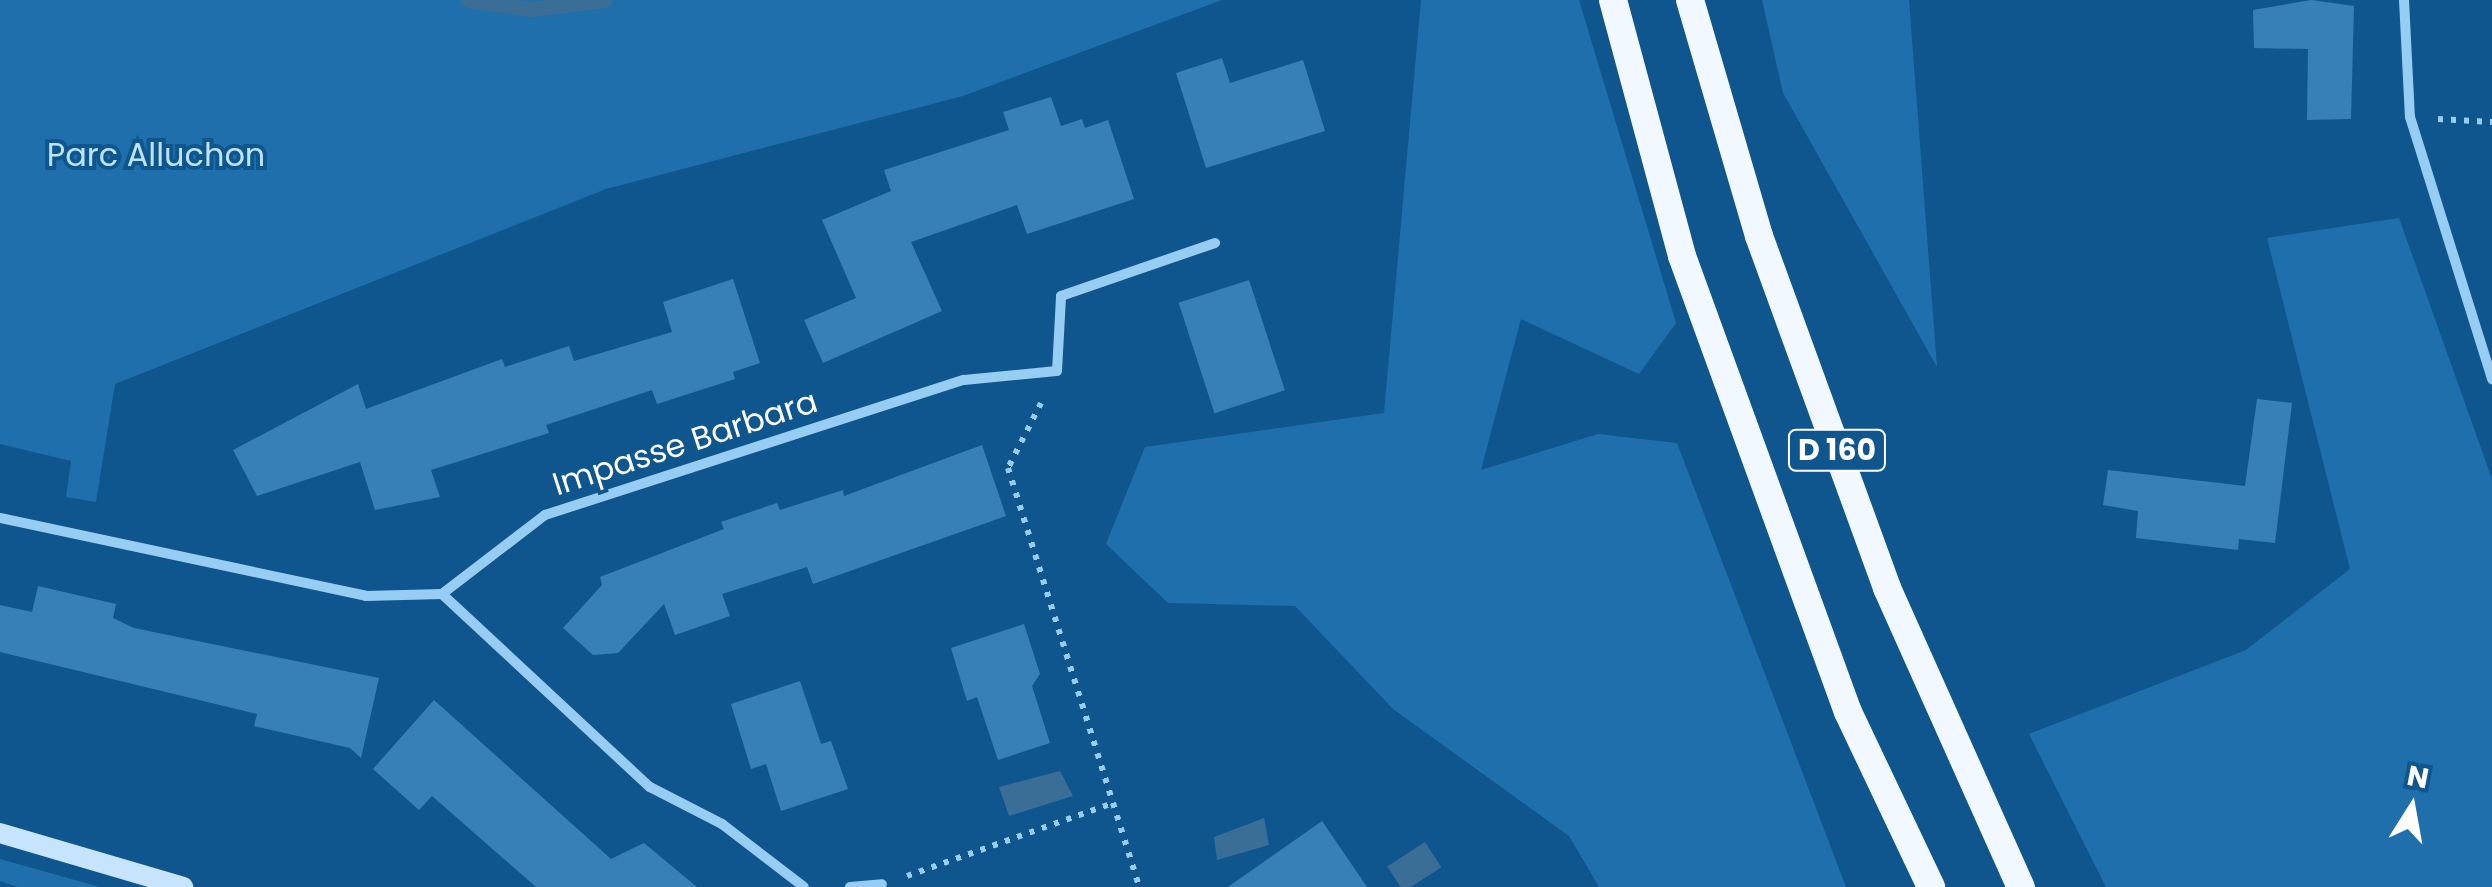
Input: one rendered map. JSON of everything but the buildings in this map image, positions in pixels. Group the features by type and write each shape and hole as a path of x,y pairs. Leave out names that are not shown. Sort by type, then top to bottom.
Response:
{"highway":[{"name":"D 160","path":"1614,0 1682,256 1848,712 1931,887"},
{"name":"D 160","path":"1690,0 1759,236 1887,588 2021,887"}],"main road":[{"path":"0,833 182,887"}],"street":[{"path":"2404,0 2410,118 2492,379"},
{"path":"1057,371 1061,296 1216,243"},
{"name":"Impasse Barbara","path":"442,594 545,515 964,380 1057,371"},
{"path":"0,518 366,596 442,594 650,788 722,824 804,887"},
{"path":"850,887 882,884"}],"path":[{"path":"2410,118 2492,122"},
{"path":"1057,371 1008,468 1139,887"},
{"path":"882,884 1110,804"}],"green space":[{"name":"Parc Alluchon","path":"0,0 1222,0 963,96 606,189 115,384 96,502 66,497 71,461 0,444"},
{"path":"1421,0 1579,0 1676,323 1639,374 1521,319 1481,470 1598,434 1677,443 1846,887 1599,887 1569,836 1393,709 1295,606 1168,603 1106,544 1145,447 1384,413"},
{"path":"1762,0 1909,0 1937,367 1783,93"},
{"path":"2399,218 2492,479 2492,887 2106,887 2029,734 2246,650 2350,569 2267,238"},
{"path":"0,859 100,887 18,887 0,881"}],"shaded area":[{"path":"1060,771 1073,796 1009,816 999,787"},
{"path":"1264,818 1269,845 1217,860 1214,837"},
{"path":"1425,842 1441,867 1411,887 1401,887 1387,867"}],"waterway":[{"path":"468,0 530,9 604,0"}]}
